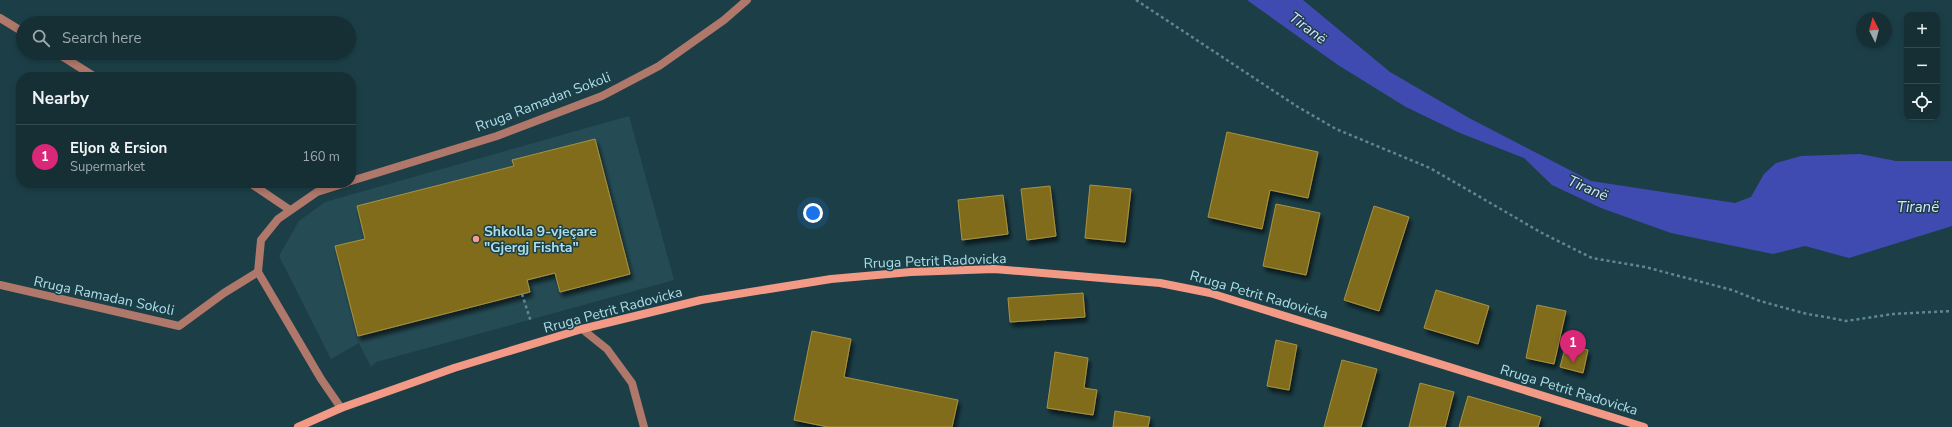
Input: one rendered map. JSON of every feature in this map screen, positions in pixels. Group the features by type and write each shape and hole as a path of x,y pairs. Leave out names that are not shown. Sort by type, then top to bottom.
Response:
{"main road":[{"name":"Rruga Petrit Radovicka","path":"298,427 341,408 454,368 582,329 701,300 831,278 911,272 994,269 1160,283 1210,292 1644,427"}],"street":[{"name":"Rruga Ramadan Sokoli","path":"356,179 497,136 602,96 660,66 724,20 747,0"},
{"path":"0,18 16,28"},
{"path":"68,60 87,72"},
{"path":"257,188 290,210"},
{"path":"330,188 317,192 278,219 261,240 258,272 320,379 341,408"},
{"name":"Rruga Ramadan Sokoli","path":"0,286 179,326 224,293 258,272"},
{"path":"582,329 607,349 632,383 644,427"}],"path":[{"path":"1136,0 1298,108 1336,128 1430,168 1542,233 1592,258 1645,267 1725,288 1760,301 1801,312 1846,321 1893,314 1952,311"},
{"path":"522,294 530,319"}],"shaded area":[{"name":"Shkolla 9-vjeçare \"Gjergj Fishta\"","path":"629,116 674,280 376,362 371,367 359,343 331,359 279,256 299,221 325,202"}],"water":[{"name":"Tiranë","path":"1247,0 1303,0 1390,72 1469,118 1591,181 1735,203 1751,197 1764,174 1776,163 1801,156 1860,154 1896,161 1952,161 1952,226 1849,258 1805,246 1773,254 1671,233 1601,208 1552,185 1524,158 1460,133 1406,107 1338,65"}],"building":[{"path":"1227,132 1318,152 1308,198 1270,190 1262,229 1208,217"},
{"path":"595,139 630,274 560,292 555,273 527,280 530,292 358,336 335,246 365,239 357,206 514,166 512,160"},
{"path":"1090,185 1131,189 1125,242 1085,238"},
{"path":"1050,186 1056,236 1027,240 1021,189"},
{"path":"1003,195 1008,234 962,240 958,200"},
{"path":"1276,204 1320,213 1306,275 1263,266"},
{"path":"1374,206 1409,217 1379,311 1344,300"},
{"path":"1436,290 1489,306 1478,344 1424,328"},
{"path":"1083,293 1085,317 1010,322 1008,298"},
{"path":"1537,305 1566,311 1554,364 1526,358"},
{"path":"812,331 851,339 844,377 958,400 952,427 828,427 794,420"},
{"path":"1276,340 1297,345 1289,390 1267,386"},
{"path":"1566,345 1588,350 1583,373 1560,367"},
{"path":"1055,352 1088,358 1084,388 1097,390 1093,415 1047,408"},
{"path":"1342,360 1377,369 1361,427 1324,427"},
{"path":"1420,383 1454,392 1445,427 1409,427"},
{"path":"1468,396 1541,417 1538,427 1459,427"},
{"path":"1115,411 1150,417 1148,427 1113,427"}],"place":[{"name":"Shkolla 9-vjeçare \"Gjergj Fishta\"","path":"476,239"},
{"name":"Eljon & Ersion","path":"1573,363"}]}
